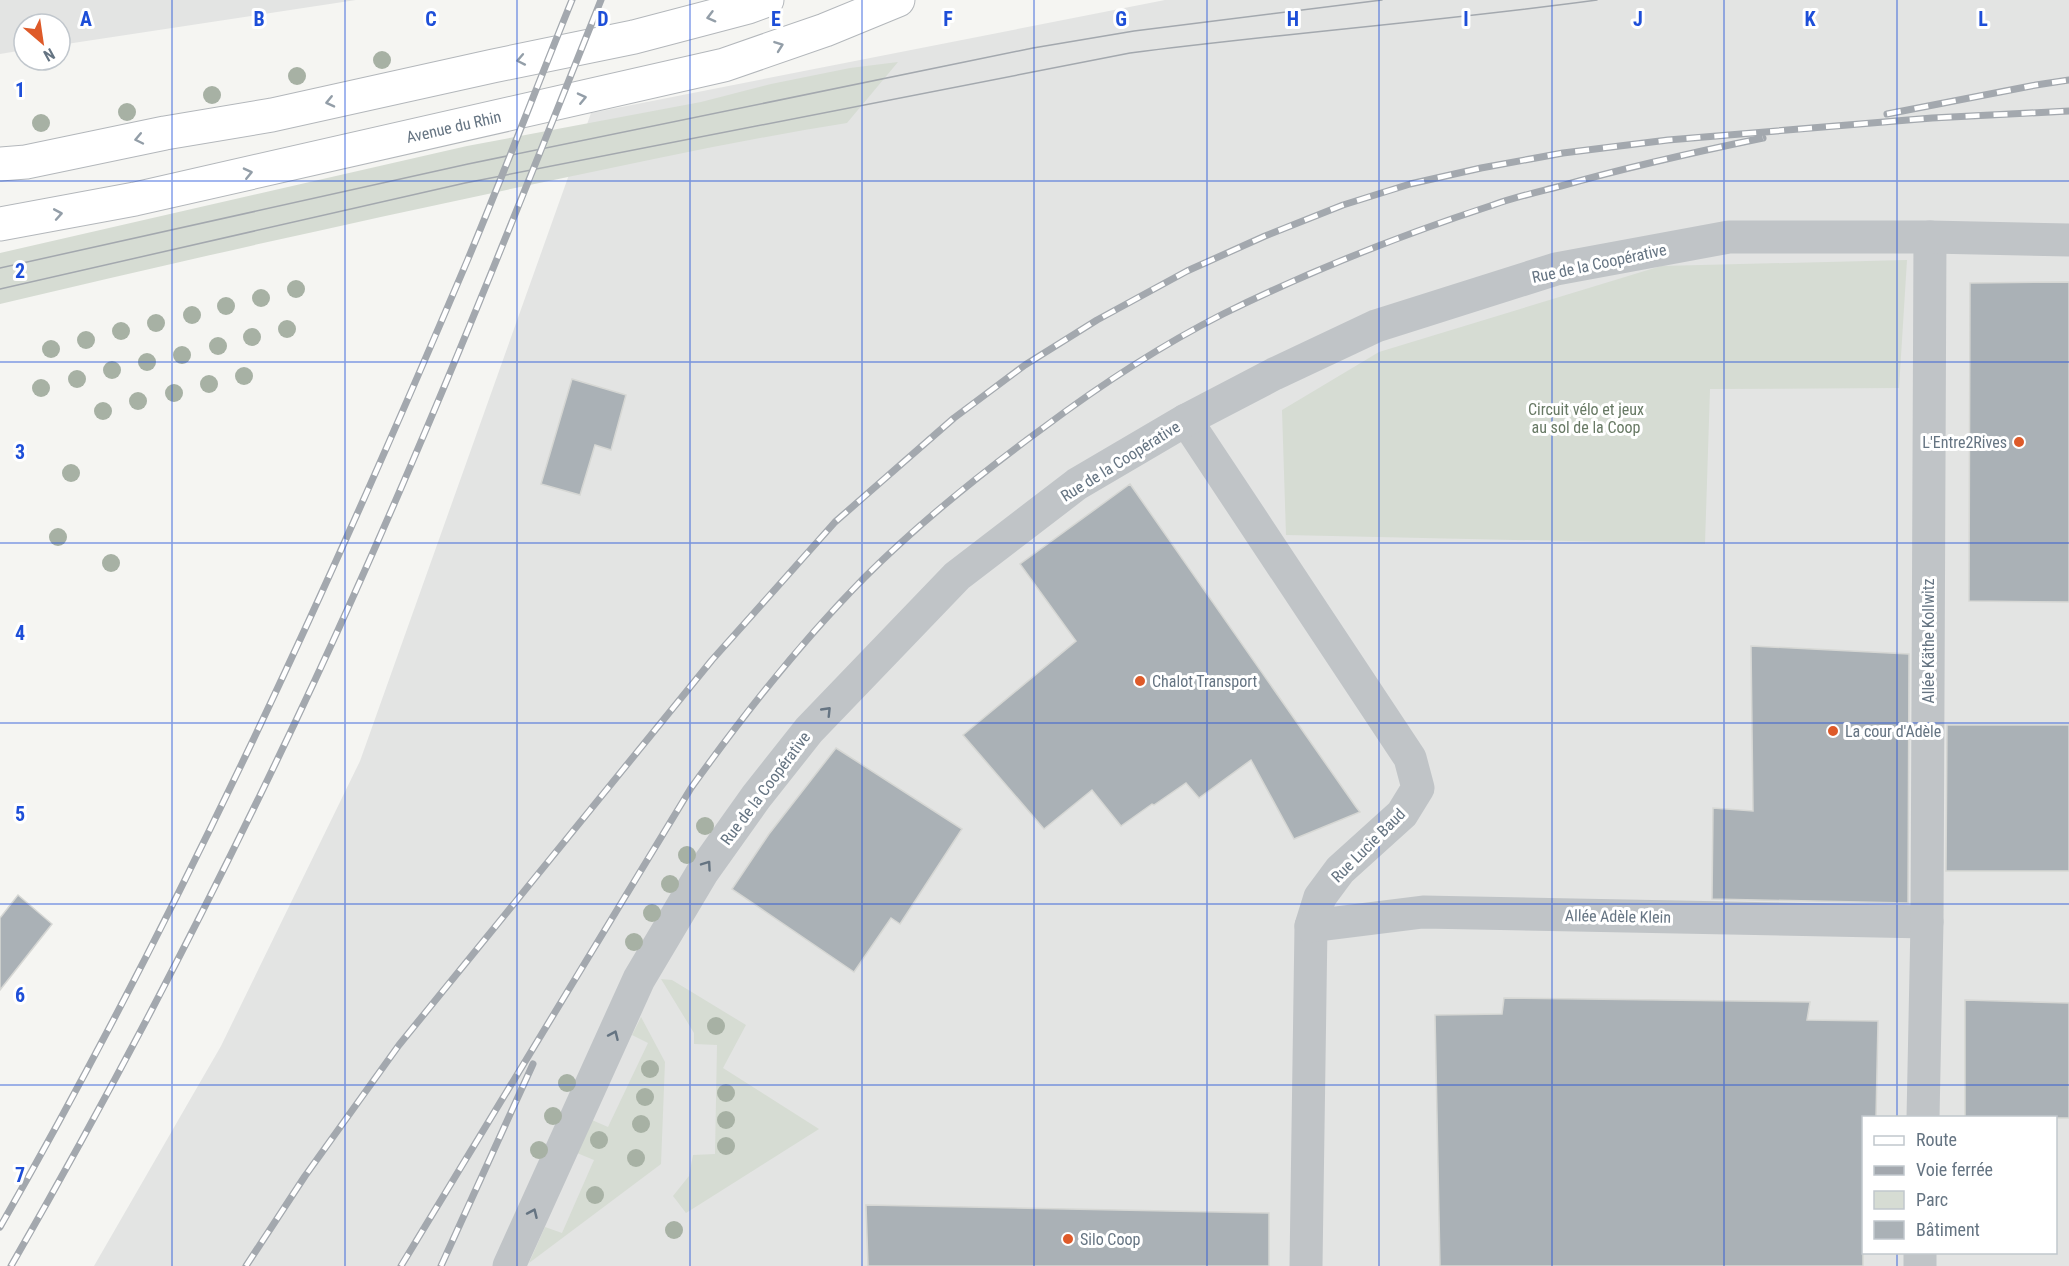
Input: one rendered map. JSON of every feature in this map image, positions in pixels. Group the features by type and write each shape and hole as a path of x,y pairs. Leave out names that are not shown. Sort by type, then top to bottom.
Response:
{"main road":[{"path":"0,164 26,162 165,133 272,115 634,37 767,0"},
{"name":"Avenue du Rhin","path":"0,224 135,199 724,65 825,30 898,0"}],"street":[{"name":"Rue de la Coopérative","path":"509,1266 639,979 702,873 756,797 802,738 957,576 1077,484 1186,420 1274,374 1376,326 1556,269 1729,237 2069,240"},
{"name":"Allée Käthe Kollwitz","path":"1923,1116 1927,922 1930,237"},
{"name":"Rue Lucie Baud","path":"1186,420 1410,758 1418,788 1402,813 1340,870 1320,897 1311,926 1306,1266"},
{"name":"Allée Adèle Klein","path":"1311,926 1424,912 1927,922"}],"shaded area":[{"path":"0,0 356,0 72,43 72,12 12,12 12,52 0,54"},
{"path":"1165,0 2069,0 2069,1266 94,1266 221,1046 360,761 591,113"}],"green space":[{"path":"898,62 847,123 771,136 476,196 0,304 0,253 467,146 701,102 771,84 850,68"},
{"name":"Circuit vélo et jeux au sol de la Coop","path":"1907,260 1899,388 1710,389 1705,544 1286,535 1282,410 1379,352 1661,266"},
{"path":"661,979 672,980 746,1025 723,1068 819,1129 686,1213 673,1196 689,1176 693,1155 715,1154 717,1045 694,1044 694,1033"},
{"path":"641,1017 665,1062 661,1164 529,1263 545,1227 562,1233 594,1160 577,1153 592,1120 608,1127 648,1043 632,1035"}],"building":[{"name":"L'Entre2Rives","path":"2069,282 2069,602 1969,601 1970,283"},
{"path":"572,379 626,395 611,450 595,445 580,495 541,484"},
{"path":"1130,484 1360,812 1294,839 1251,760 1199,798 1186,783 1121,826 1092,790 1044,829 963,735 1076,641 1020,564"},
{"name":"La cour d'Adèle","path":"1751,646 1909,654 1908,903 1712,899 1713,808 1753,811"},
{"path":"1947,725 2069,725 2069,871 1946,871"},
{"path":"836,748 962,829 900,924 891,918 854,972 732,889 769,834"},
{"path":"18,895 52,924 0,990 0,918"},
{"path":"1504,998 1810,1002 1807,1020 1878,1021 1876,1116 1862,1116 1863,1266 1440,1266 1435,1015 1502,1014"},
{"path":"1965,1000 2069,1003 2069,1118 1965,1116"},
{"name":"Silo Coop","path":"866,1205 1269,1213 1269,1266 868,1266"}],"tram line":[{"path":"0,268 468,164 1033,48 1134,31 1382,0"},
{"path":"0,289 465,183 1130,53 1597,0"}],"railway":[{"path":"0,1227 129,991 248,750 305,628 361,506 468,259 572,0"},
{"path":"11,1266 92,1122 169,976 244,829 315,680 427,427 601,0"},
{"path":"1887,114 2069,80"},
{"path":"246,1266 305,1176 399,1045 712,660 835,522 954,418 1025,365 1097,320 1187,271 1265,236 1343,205 1410,184 1563,153 1668,140 1932,118 2069,111"},
{"path":"401,1266 691,788 752,706 817,628 864,578 950,500 1064,412 1130,367 1199,326 1289,283 1390,241 1510,200 1636,166 1763,138"},
{"path":"441,1266 533,1064"}],"place":[{"name":"L'Entre2Rives","path":"2019,442"},
{"name":"Chalot Transport","path":"1140,681"},
{"name":"La cour d'Adèle","path":"1833,731"},
{"name":"Silo Coop","path":"1068,1239"}]}
